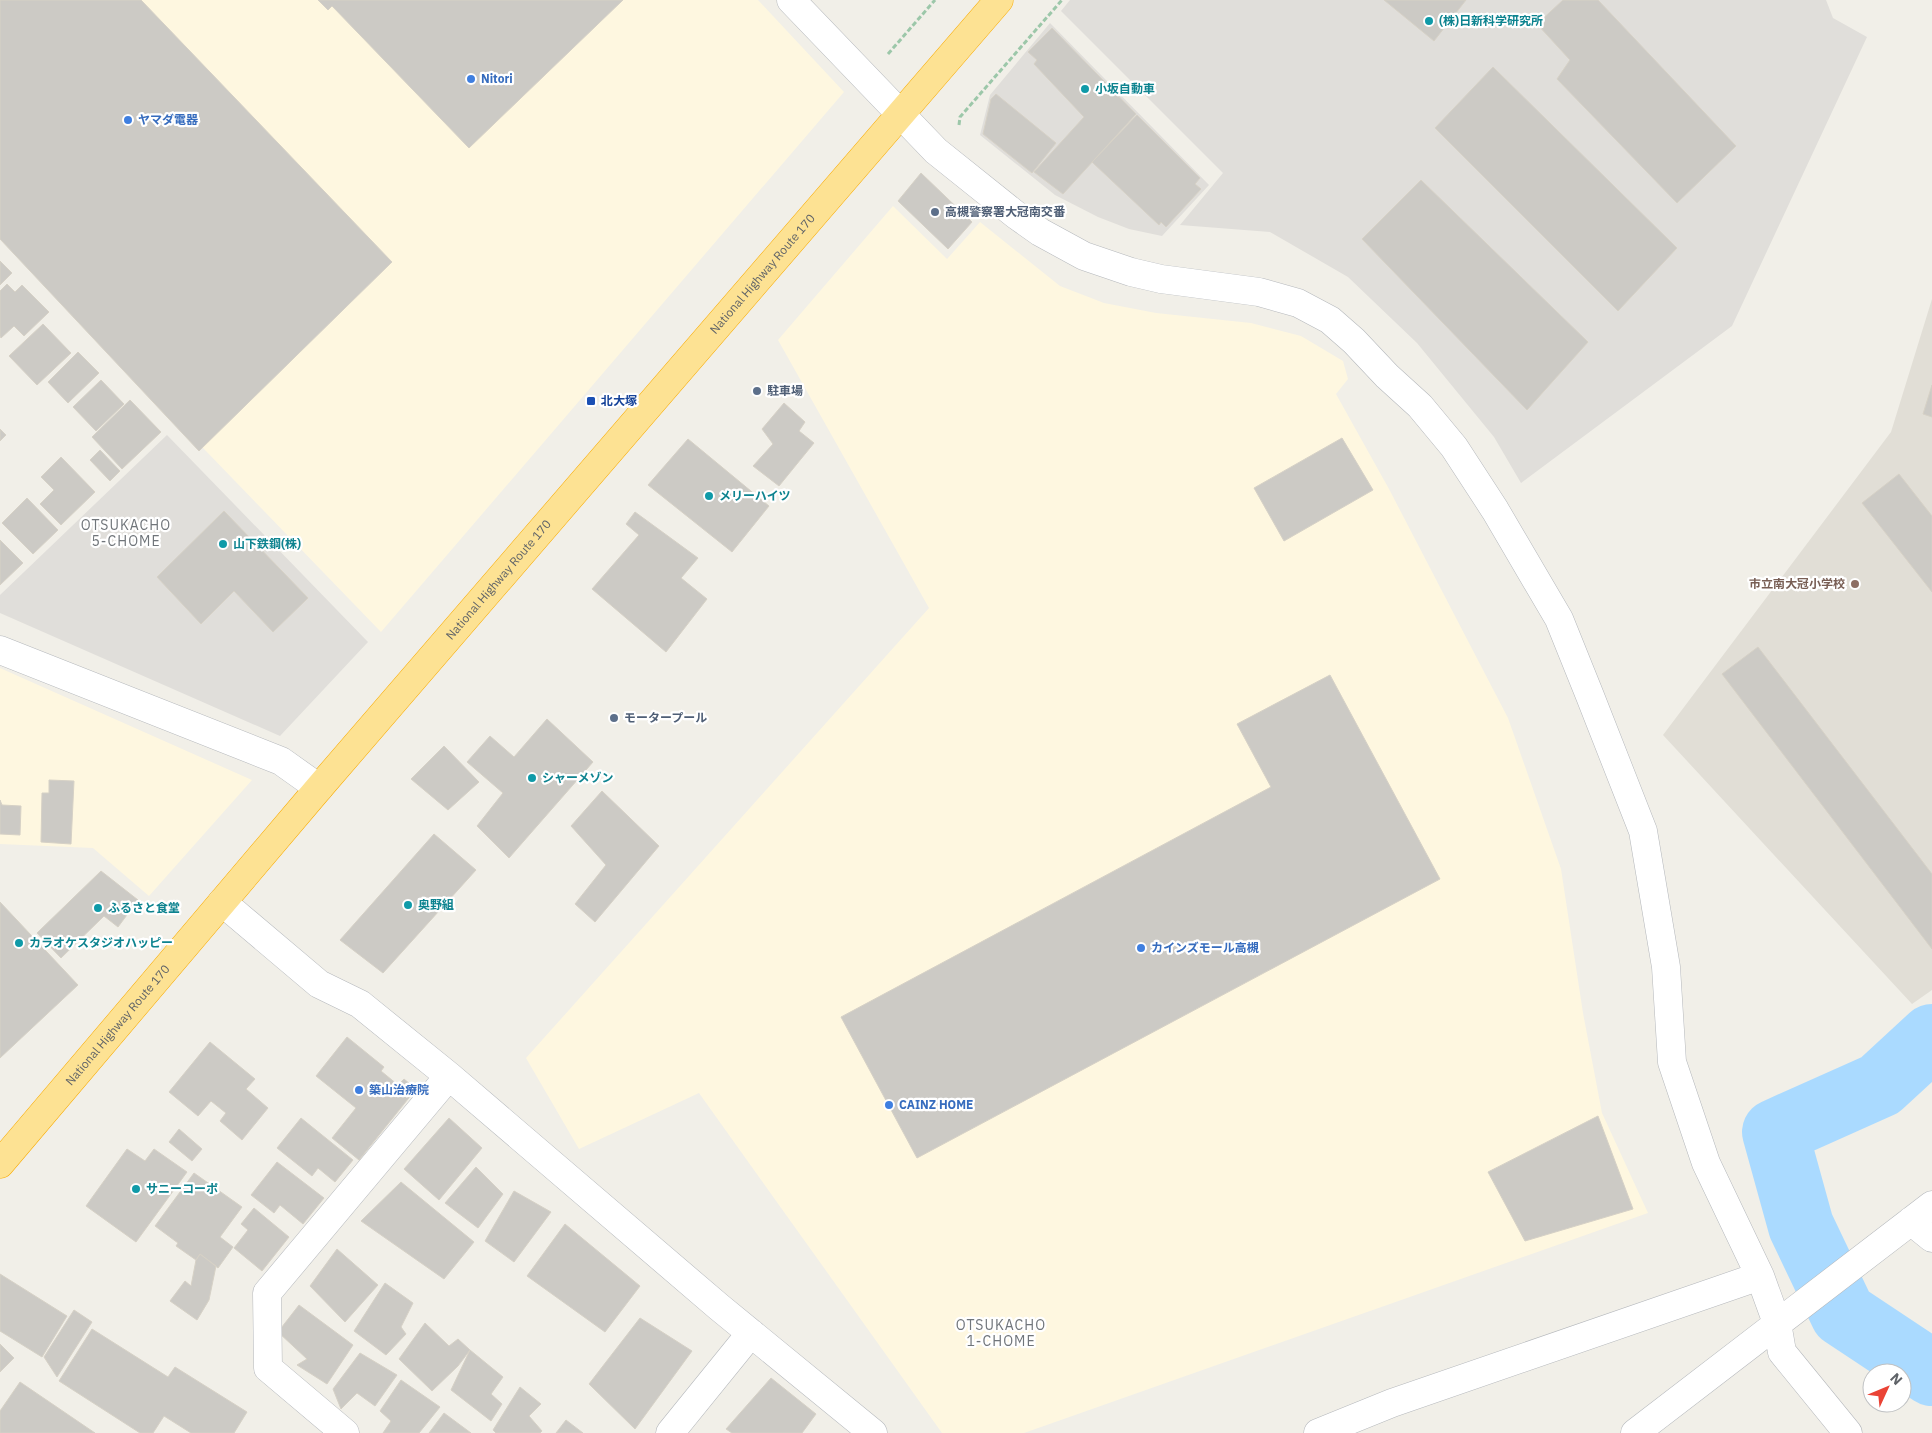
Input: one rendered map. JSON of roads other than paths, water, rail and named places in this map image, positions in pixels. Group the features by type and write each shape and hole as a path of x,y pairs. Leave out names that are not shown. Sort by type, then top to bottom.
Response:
{"highway":[{"name":"National Highway Route 170","path":"0,1164 319,788 999,0"}],"street":[{"path":"791,0 936,151 1040,232 1084,256 1160,280 1259,292 1298,303 1330,320 1354,341 1387,376 1420,406 1454,447 1485,494 1559,619 1644,832 1666,967 1672,1062 1706,1162 1760,1276 1777,1323 1782,1352 1848,1433"},
{"path":"0,650 281,761 319,788"},
{"path":"222,902 319,984 360,1004 449,1076 719,1307 873,1433"},
{"path":"345,1433 268,1368 267,1293 449,1076"},
{"path":"1635,1433 1922,1213 1932,1238"},
{"path":"1318,1433 1392,1403 1760,1276"},
{"path":"670,1433 752,1333"}],"waterway":[{"path":"1932,1037 1880,1085 1775,1132 1801,1226 1843,1314 1932,1373"}],"place":[{"name":"(株)日新科学研究所","path":"1429,21"},
{"name":"Nitori","path":"471,79"},
{"name":"小坂自動車","path":"1085,89"},
{"name":"ヤマダ電器","path":"128,120"},
{"name":"高槻警察署大冠南交番","path":"935,212"},
{"name":"駐車場","path":"757,391"},
{"name":"北大塚","path":"591,401"},
{"name":"メリーハイツ","path":"709,496"},
{"name":"山下鉄鋼(株)","path":"223,544"},
{"name":"市立南大冠小学校","path":"1855,584"},
{"name":"モータープール","path":"614,718"},
{"name":"シャーメゾン","path":"532,778"},
{"name":"奥野組","path":"408,905"},
{"name":"ふるさと食堂","path":"98,908"},
{"name":"カラオケスタジオハッピー","path":"19,943"},
{"name":"カインズモール高槻","path":"1141,948"},
{"name":"築山治療院","path":"359,1090"},
{"name":"CAINZ HOME","path":"889,1105"},
{"name":"サニーコーポ","path":"136,1189"}],"district":[{"name":"OTSUKACHO 5-CHOME","path":"126,534"},
{"name":"OTSUKACHO 1-CHOME","path":"1001,1334"}]}
